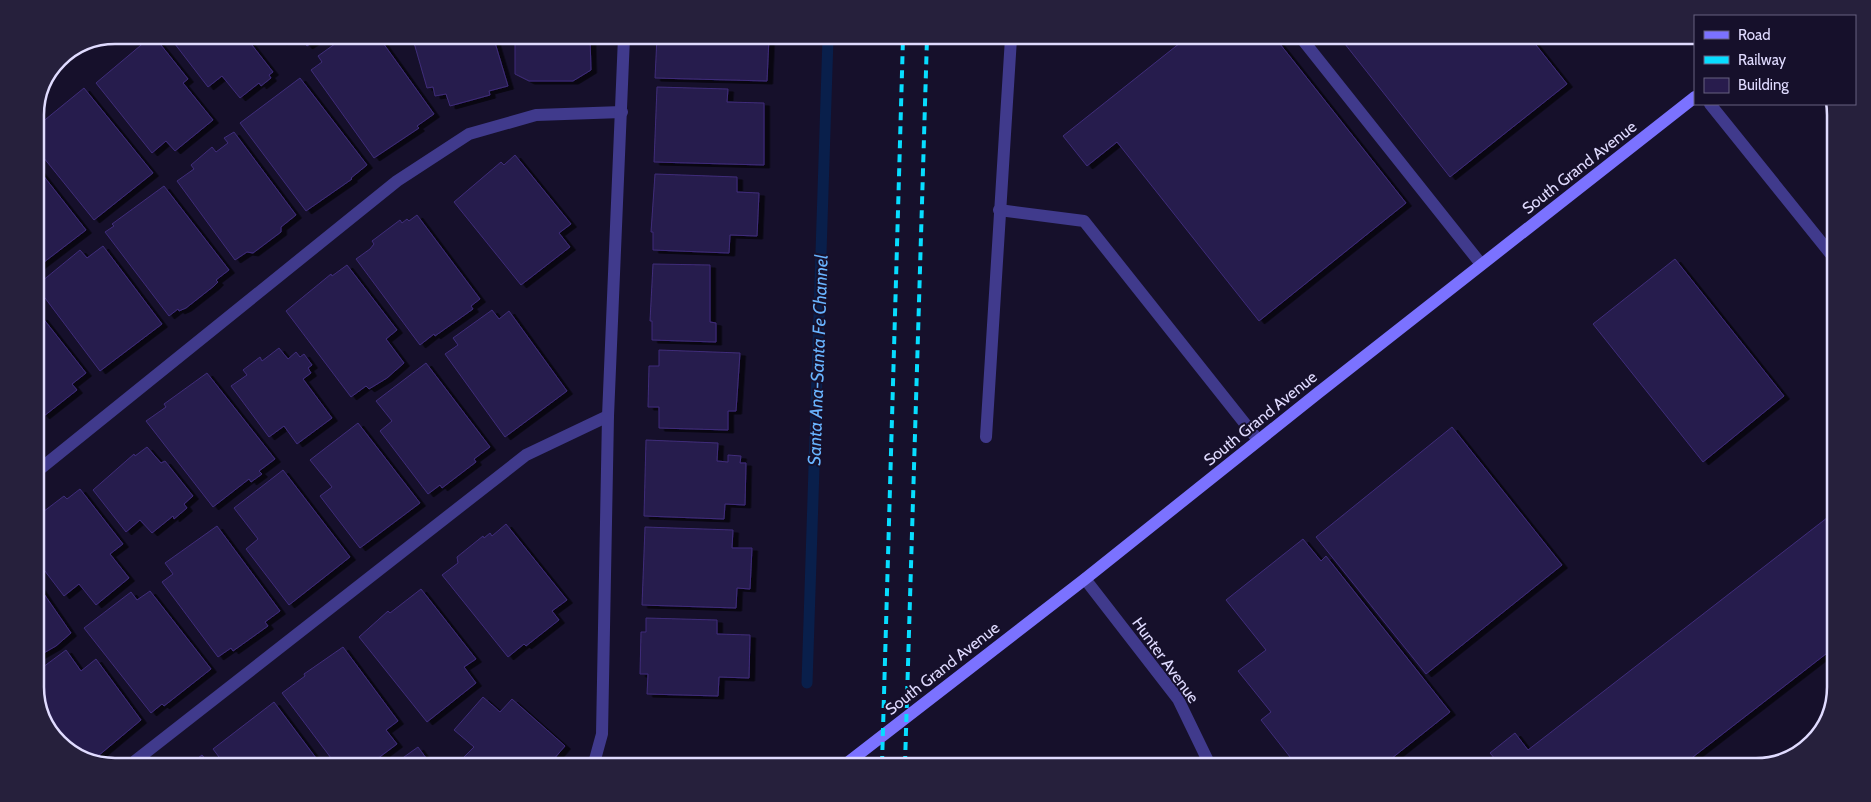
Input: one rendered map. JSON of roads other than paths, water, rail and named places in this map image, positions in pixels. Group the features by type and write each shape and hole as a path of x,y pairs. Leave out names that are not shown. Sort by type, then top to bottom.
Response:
{"main road":[{"name":"South Grand Avenue","path":"854,758 1086,579 1258,440 1694,98"}],"street":[{"path":"595,758 602,734 608,416 624,44"},
{"path":"986,437 1011,44"},
{"path":"1306,44 1481,264"},
{"path":"1711,105 1827,249"},
{"path":"44,466 397,181 470,134 536,115 622,112"},
{"path":"999,210 1084,221 1258,440"},
{"path":"139,758 526,455 608,416"},
{"name":"Hunter Avenue","path":"1086,579 1178,699 1207,758"}],"waterway":[{"name":"Santa Ana-Santa Fe Channel","path":"807,683 828,44"}],"railway":[{"path":"882,758 903,44"},
{"path":"905,758 927,44"}]}
